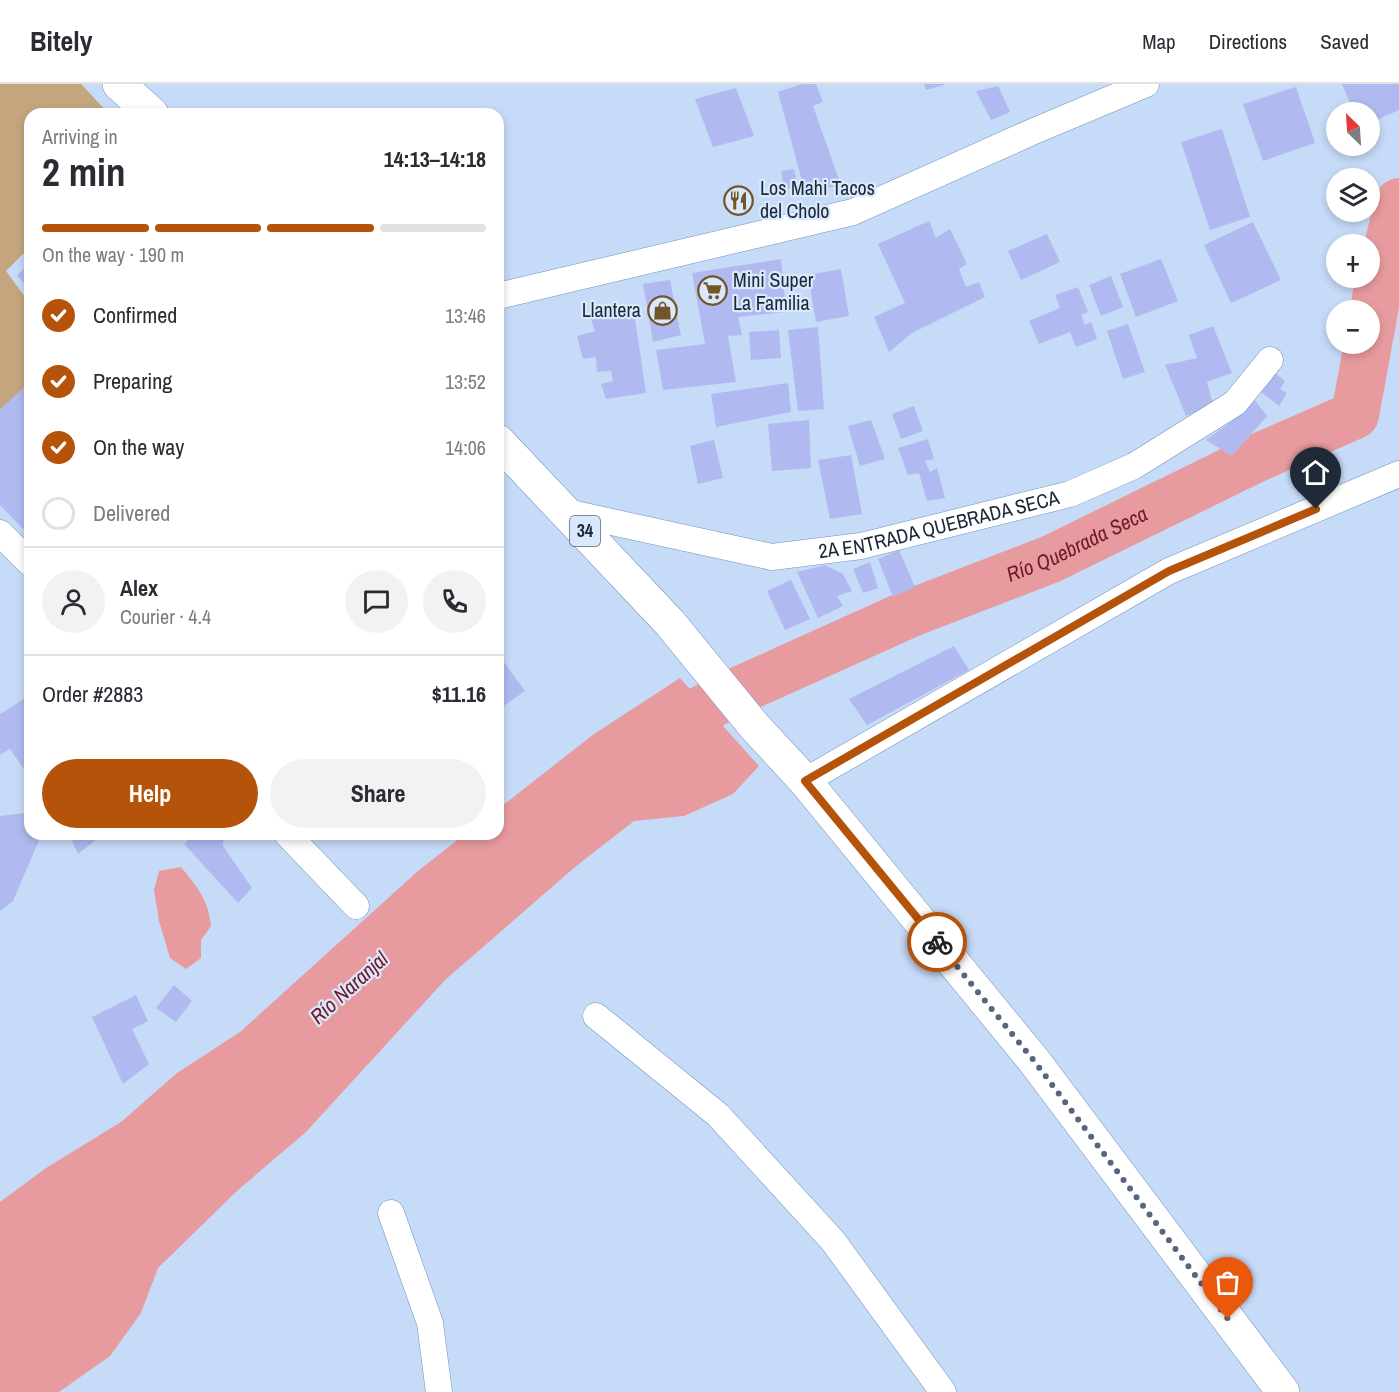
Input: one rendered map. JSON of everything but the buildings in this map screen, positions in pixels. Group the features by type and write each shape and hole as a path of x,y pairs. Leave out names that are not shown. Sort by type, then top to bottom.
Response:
{"highway":[{"path":"119,84 145,108"},
{"name":"34","path":"504,447 670,623 755,727 805,781 1035,1062 1283,1392"}],"street":[{"path":"504,295 853,212 1146,84"},
{"name":"2A ENTRADA QUEBRADA SECA","path":"566,512 772,557 861,546 1070,494 1123,470 1235,403 1270,360"},
{"path":"805,781 1169,571 1399,474"},
{"path":"0,533 24,553"},
{"path":"293,840 356,906"},
{"path":"596,1016 718,1115 833,1240 943,1392"},
{"path":"391,1213 430,1323 438,1392"}],"shaded area":[{"path":"0,84 81,84 103,108 24,108 24,253 6,271 24,296 24,388 0,410"}],"water":[{"name":"Río Naranjal","path":"680,678 759,766 733,794 684,816 634,821 575,867 445,980 306,1132 238,1190 158,1268 141,1313 110,1356 59,1392 0,1392 0,1202 46,1168 121,1122 177,1073 240,1032 418,871 457,840 504,840 504,804 594,734"},
{"path":"181,867 201,894 211,926 201,940 201,958 186,969 170,958 159,921 154,890 159,871"}],"waterway":[{"name":"Río Quebrada Seca","path":"1376,300 1399,202"},
{"name":"Río Quebrada Seca","path":"651,743 688,717 729,695 911,613 1051,559 1257,458 1355,415 1366,354"}],"way so far":[{"path":"937,942 1035,1062 1228,1319"}],"place":[{"name":"Los Mahi Tacos del Cholo","path":"739,200"},
{"name":"Mini Super La Familia","path":"712,291"},
{"name":"Llantera","path":"662,310"}],"route":[{"path":"937,942 805,781 1169,571 1316,509"}]}
